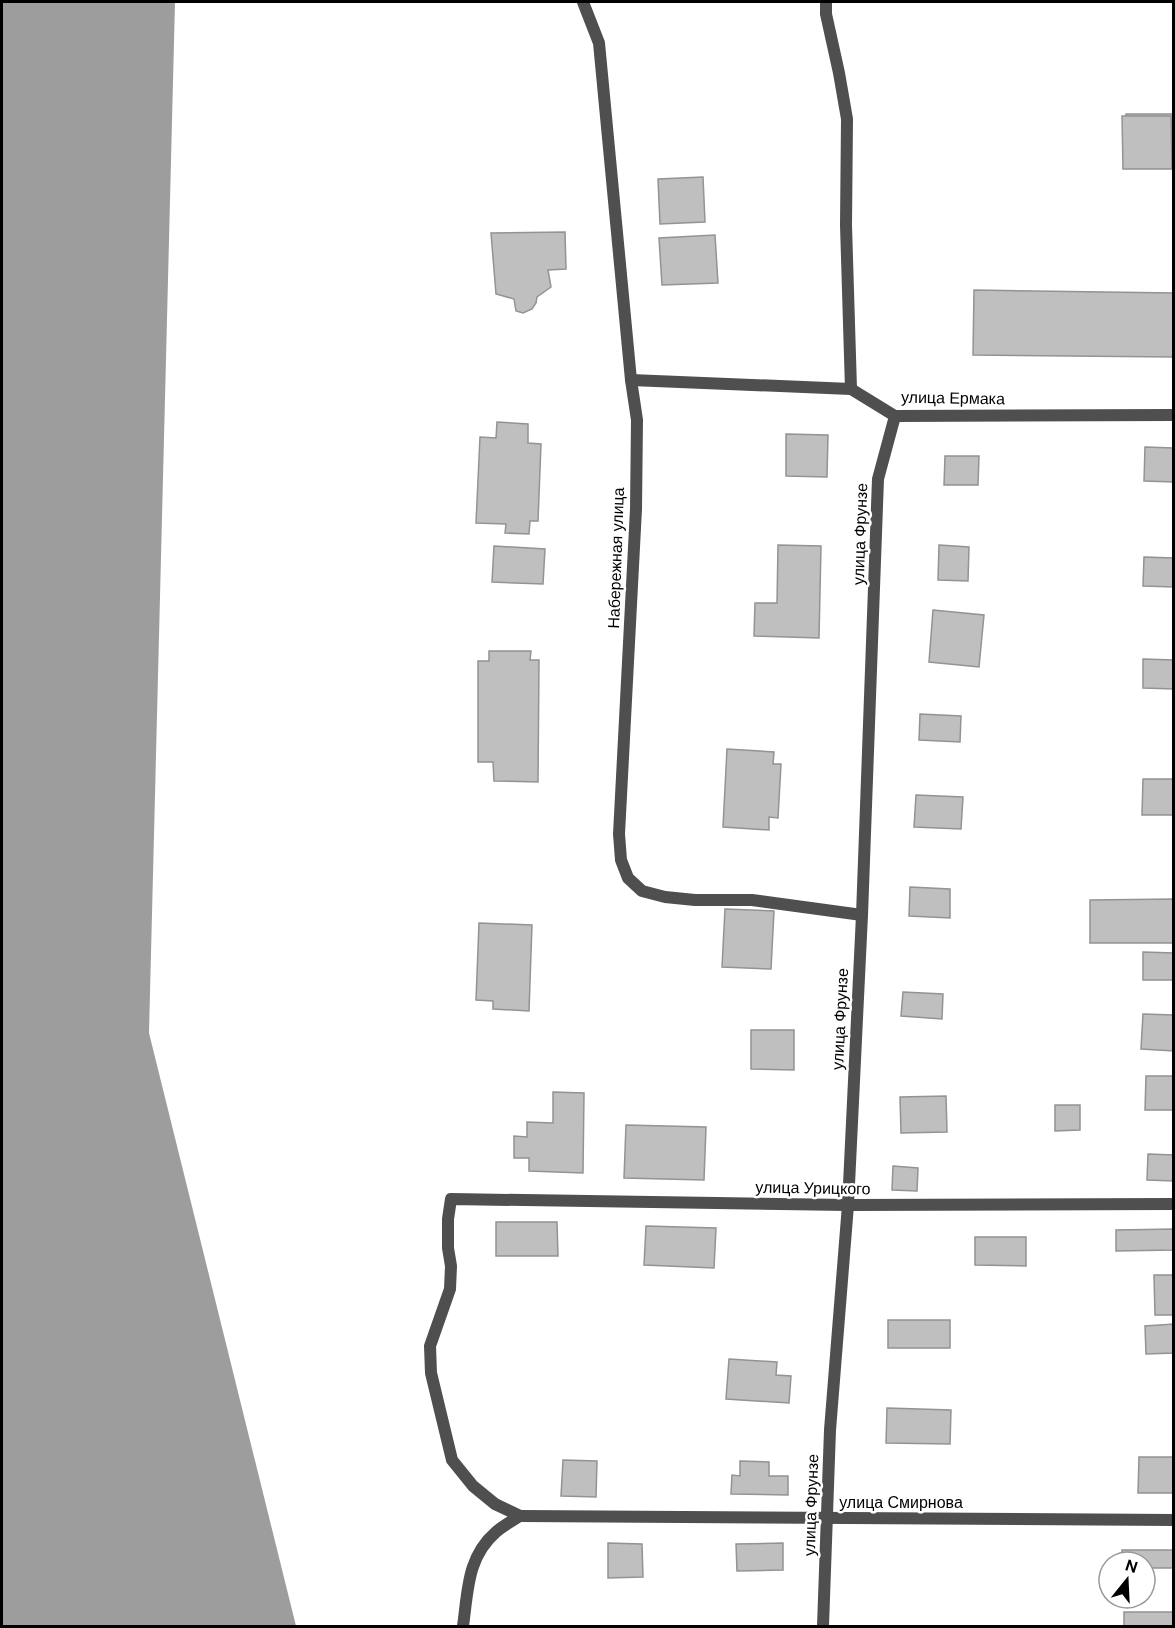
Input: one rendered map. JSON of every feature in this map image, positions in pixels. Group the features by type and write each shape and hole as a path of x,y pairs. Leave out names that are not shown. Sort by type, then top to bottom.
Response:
{"street":[{"name":"Набережная улица","path":"583,2 599,44 631,380 637,420 636,509 620,834 621,860 628,878 642,891 665,897 695,900 753,900 862,915"},
{"path":"826,2 826,14 847,119 846,225 851,389"},
{"name":"улица Ермака","path":"631,380 851,389 895,416 1173,415"},
{"name":"улица Фрунзе","path":"822,1626 830,1431 848,1205 862,915 878,478 895,416"},
{"name":"улица Урицкого","path":"520,1516 495,1504 473,1486 452,1460 433,1384 430,1347 450,1289 448,1229 451,1199 848,1205 1173,1204"},
{"path":"463,1626 468,1585 477,1554 496,1532 520,1516"},
{"name":"улица Смирнова","path":"520,1516 1173,1520"}],"shaded area":[{"path":"2,2 175,2 149,1033 296,1626 2,1626"}],"building":[{"path":"1126,114 1174,114 1174,168 1126,168"},
{"path":"1122,116 1171,116 1172,169 1123,169"},
{"path":"703,177 705,222 660,224 658,179"},
{"path":"565,232 566,269 548,270 551,287 537,297 532,309 523,313 516,311 514,299 496,294 491,233"},
{"path":"715,235 718,283 662,285 659,238"},
{"path":"974,290 1174,293 1174,357 973,355"},
{"path":"497,422 528,424 528,443 541,444 538,521 530,521 529,534 505,533 506,524 476,523 480,437 496,438"},
{"path":"786,434 828,435 827,477 786,476"},
{"path":"1145,447 1174,448 1174,482 1144,481"},
{"path":"945,456 979,456 978,485 944,485"},
{"path":"778,545 821,546 819,638 754,636 755,603 777,603"},
{"path":"939,545 969,547 968,581 938,580"},
{"path":"494,546 545,549 543,584 492,582"},
{"path":"1144,557 1174,558 1174,587 1143,586"},
{"path":"933,610 984,615 979,667 929,662"},
{"path":"489,651 531,651 530,660 539,660 538,782 494,781 493,762 478,762 478,661 489,661"},
{"path":"1143,659 1174,660 1174,689 1143,688"},
{"path":"920,714 961,716 960,742 919,740"},
{"path":"727,749 774,752 773,764 781,764 778,818 769,817 769,830 723,827"},
{"path":"1143,779 1174,779 1174,815 1142,815"},
{"path":"916,795 963,797 961,829 914,827"},
{"path":"910,887 950,889 950,918 909,916"},
{"path":"1174,899 1174,943 1090,943 1090,900"},
{"path":"725,909 774,911 771,969 722,967"},
{"path":"479,923 532,925 529,1011 493,1009 493,1001 476,1000"},
{"path":"1143,952 1174,953 1174,980 1143,980"},
{"path":"903,992 943,994 942,1019 901,1016"},
{"path":"1143,1014 1174,1015 1174,1051 1141,1049"},
{"path":"751,1030 794,1030 794,1070 751,1069"},
{"path":"1146,1076 1174,1076 1174,1110 1145,1110"},
{"path":"553,1092 584,1093 583,1173 529,1171 529,1158 514,1158 514,1136 527,1137 527,1122 553,1123"},
{"path":"946,1096 947,1132 901,1133 900,1097"},
{"path":"1055,1105 1080,1105 1080,1130 1055,1131"},
{"path":"626,1125 706,1127 704,1180 624,1178"},
{"path":"1148,1154 1174,1155 1174,1181 1147,1180"},
{"path":"893,1166 918,1168 917,1191 892,1190"},
{"path":"496,1222 557,1222 558,1256 496,1256"},
{"path":"646,1226 716,1228 714,1268 644,1265"},
{"path":"1174,1229 1174,1250 1116,1251 1116,1230"},
{"path":"975,1237 1026,1237 1026,1266 975,1265"},
{"path":"1154,1275 1174,1275 1174,1315 1155,1315"},
{"path":"888,1320 950,1320 950,1348 888,1348"},
{"path":"1174,1324 1174,1353 1146,1354 1145,1326"},
{"path":"729,1359 777,1362 776,1375 791,1376 789,1403 726,1399"},
{"path":"887,1408 951,1410 950,1444 886,1443"},
{"path":"1139,1457 1174,1457 1174,1493 1138,1493"},
{"path":"563,1460 597,1461 596,1497 561,1496"},
{"path":"740,1461 769,1462 769,1476 788,1476 788,1495 731,1494 732,1475 740,1476"},
{"path":"608,1543 642,1544 643,1577 608,1578"},
{"path":"783,1543 783,1570 737,1571 736,1544"},
{"path":"1157,1550 1174,1550 1174,1568 1157,1568"},
{"path":"1124,1612 1174,1612 1174,1626 1124,1626"}]}
